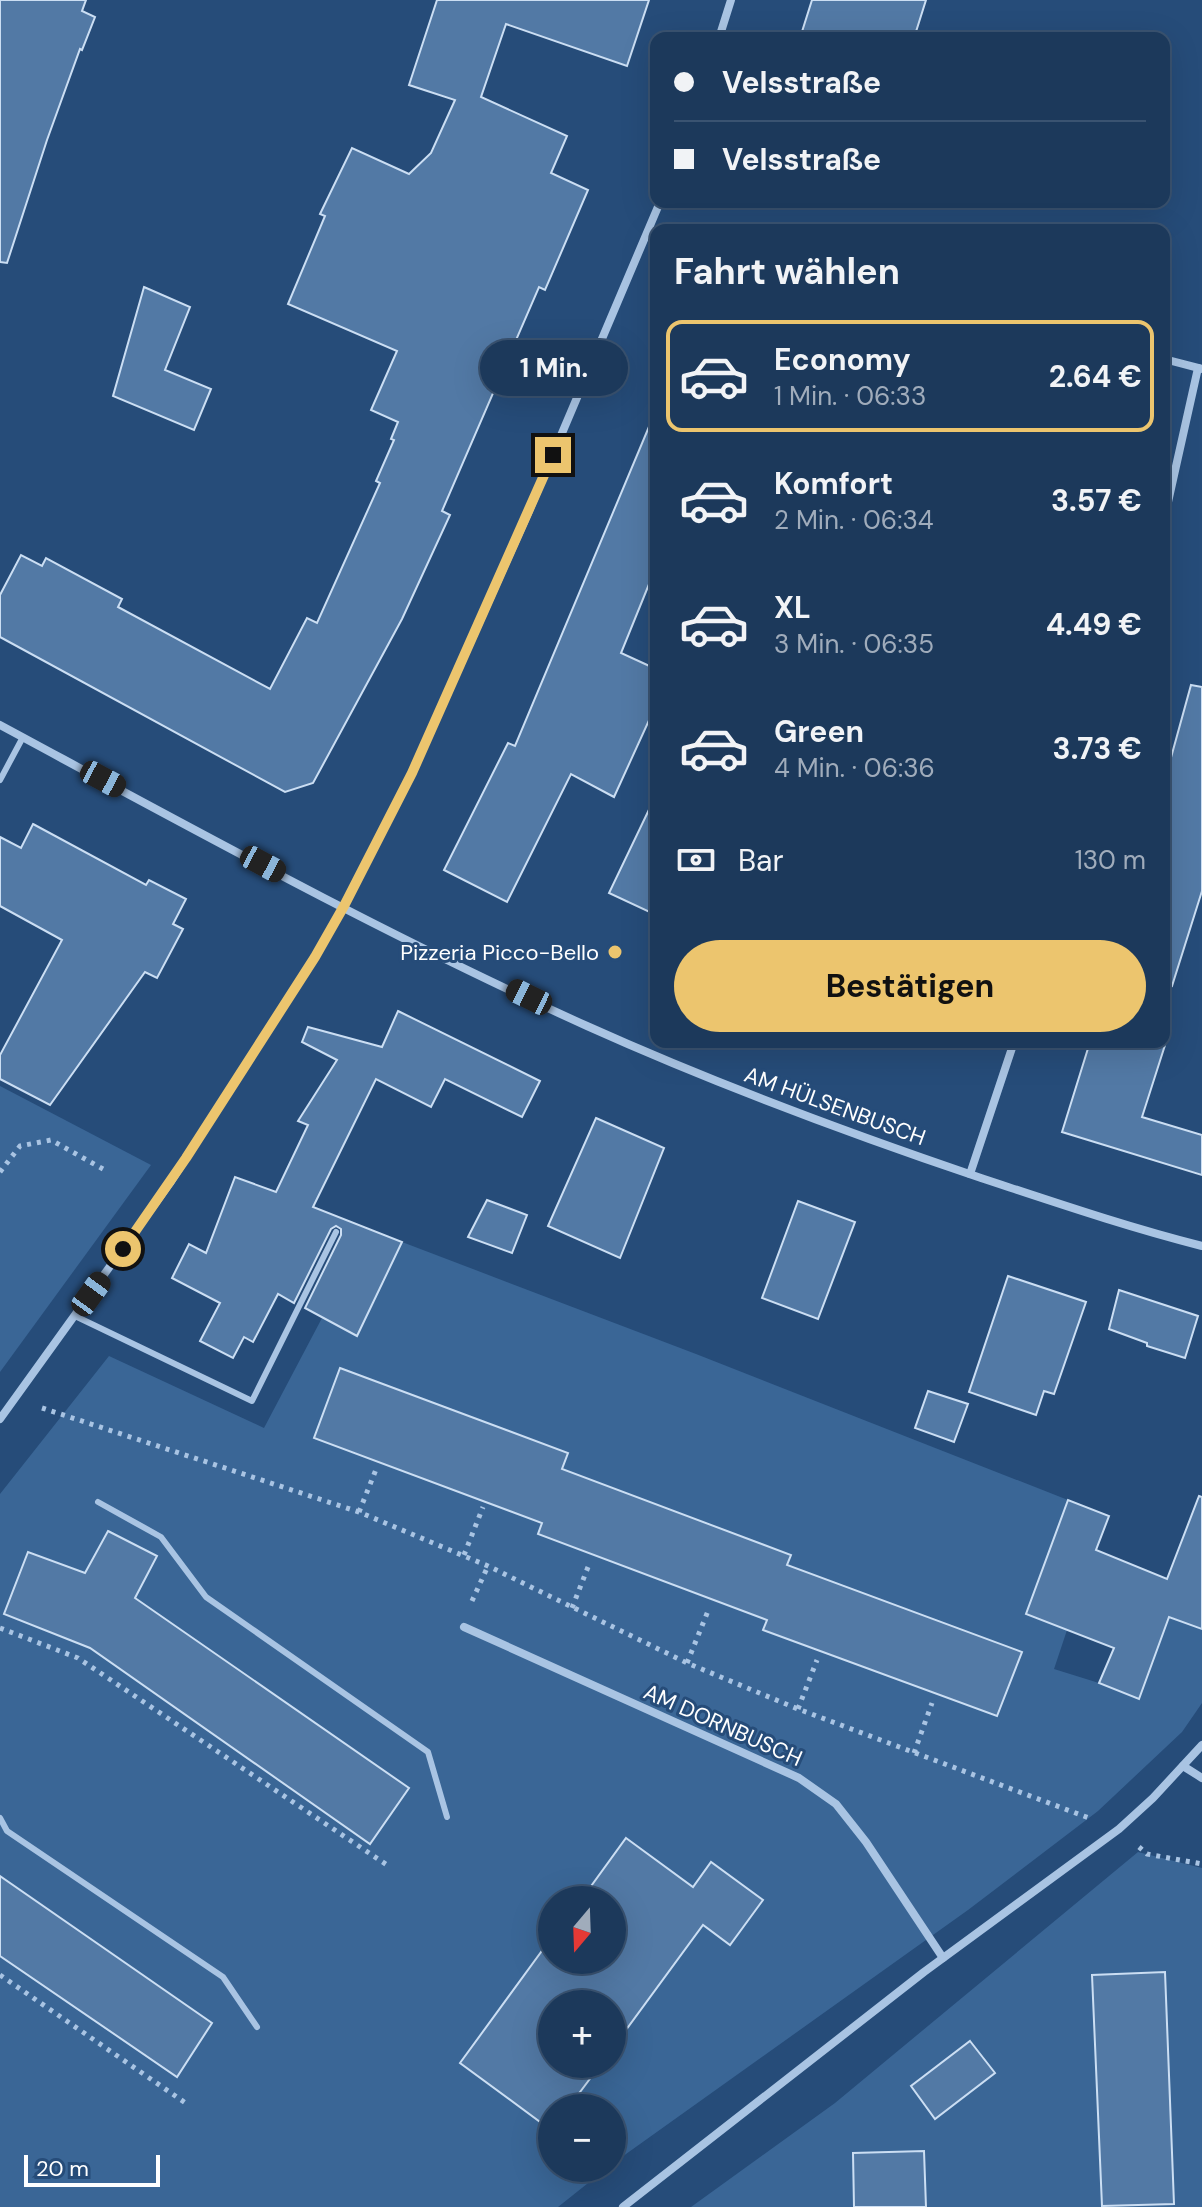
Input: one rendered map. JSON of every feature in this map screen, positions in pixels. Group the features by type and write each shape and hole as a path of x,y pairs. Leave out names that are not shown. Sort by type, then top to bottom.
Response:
{"street":[{"path":"721,32 731,0"},
{"path":"0,1419 170,1183 315,957 344,906 419,759 650,237"},
{"path":"1170,360 1200,368 1170,495"},
{"name":"AM HÜLSENBUSCH","path":"0,725 344,906 601,1031 769,1103 970,1174 1202,1246"},
{"path":"970,1174 1012,1048"},
{"name":"AM DORNBUSCH","path":"464,1627 799,1778 836,1804 856,1829 943,1958"},
{"path":"623,2207 943,1958 1119,1829 1202,1745"},
{"path":"1183,1766 1202,1778"}],"lane":[{"path":"0,780 23,737"},
{"path":"75,1316 252,1401 336,1232"},
{"path":"98,1502 161,1537 206,1597 428,1752 447,1817"},
{"path":"0,1818 7,1831 223,1977 257,2027"}],"path":[{"path":"0,1172 20,1146 51,1140 103,1169"},
{"path":"15,1399 359,1512 488,1566 687,1663 798,1709 1119,1829 1147,1854 1202,1864"},
{"path":"359,1512 377,1467"},
{"path":"464,1555 483,1507"},
{"path":"572,1608 590,1562"},
{"path":"464,1627 461,1626 488,1566"},
{"path":"687,1663 708,1611"},
{"path":"0,1628 78,1658 387,1865"},
{"path":"798,1709 817,1660"},
{"path":"914,1753 932,1703"},
{"path":"0,1975 187,2104"}],"shaded area":[{"path":"0,1086 151,1165 0,1372"},
{"path":"402,1242 1068,1500 1026,1613 1067,1630 1054,1669 1099,1683 1183,1578 1202,1586 1202,1703 1182,1732 1098,1811 968,1910 626,2154 626,2094 538,2094 538,2182 589,2182 558,2207 0,2207 0,1494 109,1356 264,1428 322,1318 358,1335"},
{"path":"1138,1852 1202,1868 1202,2207 691,2207 835,2103"}],"building":[{"path":"0,0 86,0 82,11 95,17 47,140 7,263 0,262"},
{"path":"437,0 649,0 627,66 506,24 481,97 567,136 551,173 588,190 545,290 539,287 442,511 450,515 402,619 313,783 285,792 0,637 0,595 21,555 42,566 46,558 122,599 118,607 270,689 307,618 317,623 380,483 376,481 394,440 391,439 398,422 371,410 397,351 288,304 325,216 320,214 352,148 409,174 431,153 455,100 409,85"},
{"path":"812,0 926,0 916,32 802,32"},
{"path":"144,287 190,307 165,370 211,389 194,430 113,396"},
{"path":"650,424 650,582 621,653 650,666 650,718 614,797 571,774 507,902 444,870 508,743 515,746"},
{"path":"1191,685 1202,687 1202,891 1172,986 1170,986 1170,761"},
{"path":"650,808 650,912 609,893"},
{"path":"33,824 146,885 149,880 186,899 173,924 183,929 157,978 145,972 50,1105 0,1079 0,1055 62,940 0,906 0,837 21,848"},
{"path":"398,1011 540,1081 522,1117 445,1079 431,1107 376,1079 313,1207 402,1242 357,1336 305,1308 341,1235 341,1229 336,1226 331,1229 294,1303 278,1294 253,1342 244,1337 233,1358 200,1341 220,1303 172,1278 189,1244 206,1253 235,1177 276,1192 308,1125 298,1121 337,1060 302,1042 308,1027 382,1047"},
{"path":"1088,1048 1164,1048 1142,1117 1202,1135 1202,1175 1062,1132"},
{"path":"596,1118 664,1148 620,1258 548,1226"},
{"path":"487,1200 527,1215 512,1253 468,1237"},
{"path":"798,1201 855,1222 818,1319 762,1298"},
{"path":"1008,1276 1086,1302 1054,1394 1044,1391 1036,1415 969,1392"},
{"path":"1119,1290 1198,1316 1185,1358 1109,1329"},
{"path":"340,1368 568,1453 562,1469 791,1555 787,1565 1022,1652 997,1716 763,1630 767,1620 538,1534 542,1523 314,1438"},
{"path":"928,1391 968,1404 954,1442 915,1428"},
{"path":"1199,1496 1202,1497 1202,1629 1169,1617 1139,1699 1099,1683 1114,1648 1026,1614 1068,1500 1109,1516 1096,1550 1167,1579"},
{"path":"108,1531 157,1556 135,1598 409,1788 370,1844 90,1648 4,1614 28,1552 85,1573"},
{"path":"626,1838 693,1887 711,1862 763,1900 730,1945 703,1925 626,2030 626,1990 538,1990 538,2078 590,2078 578,2094 538,2094 538,2120 460,2063 538,1956 538,1974 626,1974 626,1886 591,1886"},
{"path":"0,1876 212,2023 177,2077 0,1956"},
{"path":"1165,1972 1174,2204 1102,2206 1092,1975"},
{"path":"970,2041 995,2073 935,2119 911,2086"},
{"path":"924,2151 926,2207 854,2207 853,2153"}],"place":[{"name":"Pizzeria Picco-Bello","path":"615,952"}],"route":[{"path":"123,1249 170,1183 315,957 344,906 412,773 553,455"}]}
